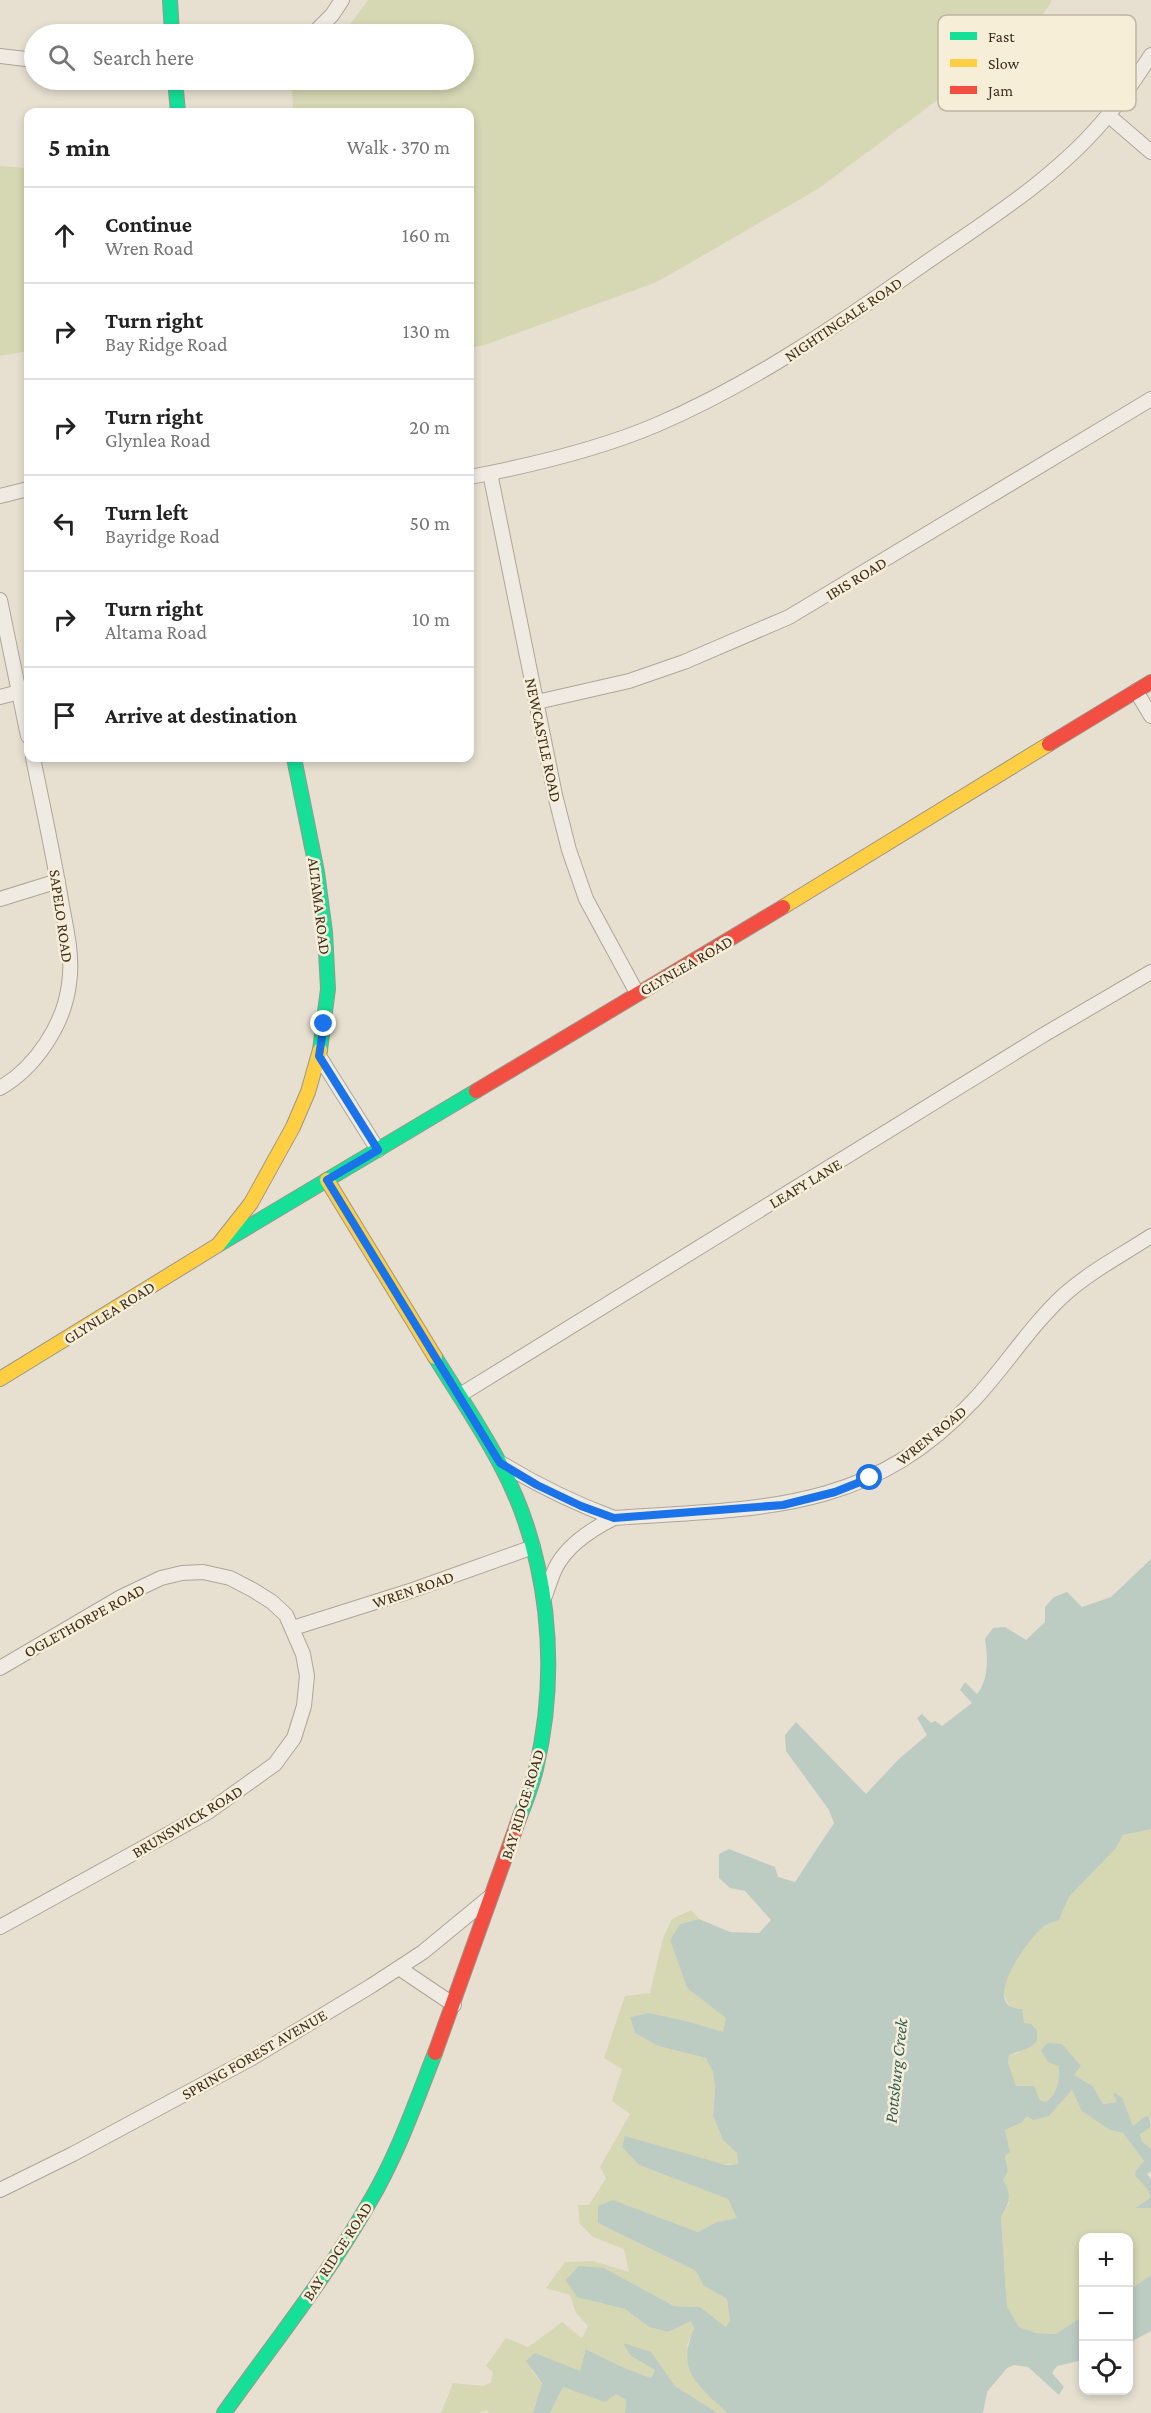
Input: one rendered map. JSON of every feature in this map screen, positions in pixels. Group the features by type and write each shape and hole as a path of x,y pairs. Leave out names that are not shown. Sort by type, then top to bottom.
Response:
{"street":[{"path":"170,0 171,24"},
{"path":"323,24 342,0"},
{"name":"NIGHTINGALE ROAD","path":"1136,76 1151,55"},
{"path":"0,56 24,59"},
{"path":"176,90 178,108"},
{"name":"NIGHTINGALE ROAD","path":"474,476 569,454 656,425 724,393 786,357 1017,200 1054,170 1111,111"},
{"path":"1108,115 1151,152"},
{"name":"IBIS ROAD","path":"537,702 629,681 684,662 789,617 1151,399"},
{"name":"NEWCASTLE ROAD","path":"490,473 555,795 569,850 586,899 637,993"},
{"path":"0,496 24,490"},
{"path":"0,600 24,714"},
{"name":"GLYNLEA ROAD","path":"0,1379 218,1245 726,942 1151,682"},
{"path":"1136,691 1151,717"},
{"path":"0,697 20,692"},
{"name":"SAPELO ROAD","path":"0,1088 29,1065 47,1041 63,1012 69,983 69,943 34,762"},
{"name":"ALTAMA ROAD","path":"295,762 317,873 325,932 328,989 319,1056"},
{"path":"0,899 58,881"},
{"name":"LEAFY LANE","path":"460,1395 1045,1034 1151,972"},
{"path":"319,1056 378,1150"},
{"name":"GLYNLEA ROAD","path":"218,1245 251,1203 276,1159 308,1092 319,1056"},
{"name":"BAY RIDGE ROAD","path":"225,2413 343,2246 370,2202 398,2148 454,2005 536,1769 545,1715 548,1671 545,1596 523,1515 500,1463 327,1180"},
{"name":"WREN ROAD","path":"545,1596 555,1568 574,1546 592,1529 614,1518 783,1505 835,1492 897,1464 947,1426 973,1402 1042,1317 1064,1295 1087,1276 1151,1236"},
{"name":"WREN ROAD","path":"500,1463 537,1485 581,1506 614,1518"},
{"name":"WREN ROAD","path":"293,1628 410,1591 533,1547"},
{"name":"OGLETHORPE ROAD","path":"0,1668 121,1597 161,1578 182,1573 203,1572 221,1576 253,1590 272,1602 286,1615 293,1628"},
{"name":"BRUNSWICK ROAD","path":"0,1927 208,1812 275,1764 294,1738 304,1706 307,1676 303,1654 293,1628"},
{"name":"SPRING FOREST AVENUE","path":"0,2190 73,2154 252,2058 423,1952 493,1895"},
{"path":"399,1968 454,2005"}],"green space":[{"path":"368,0 1052,0 1041,15 938,15 938,100 818,189 657,282 474,347 474,108 293,108 292,90 474,90 474,24 350,24"},
{"path":"0,166 24,168 24,352 0,356"},
{"path":"1151,1829 1151,2123 1149,2117 1133,2126 1123,2099 1103,2104 1093,2086 1074,2075 1077,2061 1069,2054 1059,2066 1057,2086 1054,2095 1047,2103 1016,2087 1008,2063 1009,2055 1019,2053 1023,2023 1009,2004 1004,1992 1012,1967 1030,1940 1042,1928 1059,1920 1069,1897 1116,1848 1123,1835"},
{"path":"691,1910 699,1919 680,1924 670,1940 687,1988 727,2018 723,2033 686,2021 649,2013 631,2017 635,2033 658,2046 706,2058 713,2072 715,2088 713,2116 723,2140 737,2153 738,2164 639,2165 728,2199 738,2218 717,2222 698,2232 613,2200 598,2223 696,2271 703,2285 727,2299 730,2321 726,2327 700,2307 674,2306 604,2268 608,2304 625,2309 649,2327 668,2332 691,2321 694,2328 687,2345 700,2387 727,2413 718,2413 675,2386 664,2371 631,2356 655,2370 651,2378 622,2367 587,2349 580,2372 531,2370 542,2383 533,2413 489,2413 487,2410 479,2413 441,2413 453,2383 482,2386 491,2383 493,2372 486,2366 506,2338 528,2347 562,2322 582,2338 588,2326 576,2313 570,2295 546,2288 565,2262 593,2261 629,2272 624,2249 593,2237 580,2224 578,2205 589,2205 606,2178 600,2167 630,2114 612,2101 622,2069 604,2058 625,1996 650,1993 663,1938 672,1919"},
{"path":"1072,2090 1099,2122 1110,2130 1123,2133 1144,2161 1136,2170 1150,2192 1150,2198 1136,2207 1151,2207 1151,2275 1133,2287 1133,2233 1079,2233 1079,2319 1056,2334 1036,2333 1019,2327 1007,2308 1001,2217 1009,2204 1003,2180 1008,2171 1005,2156 1010,2152 1005,2130 1021,2123 1027,2115 1049,2116"},
{"path":"1151,2127 1151,2149 1142,2141 1140,2133"},
{"path":"563,2387 605,2401 616,2394 626,2400 625,2413 550,2413"}],"water":[{"name":"Pottsburg Creek","path":"1151,1559 1151,1829 1123,1835 1116,1848 1069,1897 1059,1920 1048,1924 1035,1935 1017,1959 1010,1973 1004,1998 1010,2006 1022,2009 1024,2023 1031,2024 1037,2030 1037,2041 1031,2047 1009,2055 1008,2063 1016,2086 1034,2086 1040,2100 1046,2102 1050,2099 1057,2086 1059,2066 1048,2062 1041,2051 1047,2043 1062,2044 1081,2066 1074,2075 1093,2086 1103,2104 1117,2102 1113,2094 1115,2093 1123,2099 1133,2126 1146,2116 1149,2117 1151,2127 1140,2134 1142,2141 1151,2149 1151,2171 1147,2174 1151,2179 1150,2208 1135,2208 1150,2198 1149,2191 1135,2175 1136,2170 1144,2161 1123,2133 1110,2130 1082,2111 1072,2090 1049,2116 1033,2120 1027,2116 1021,2123 1005,2130 1010,2152 1005,2156 1008,2171 1003,2180 1009,2198 1001,2217 1007,2307 1019,2327 1036,2333 1056,2334 1079,2319 1079,2361 1057,2366 1052,2373 1064,2387 1059,2395 1028,2367 1014,2365 1007,2368 987,2392 983,2413 727,2413 692,2376 687,2356 694,2328 691,2321 668,2332 649,2327 625,2309 577,2297 566,2280 579,2266 604,2268 674,2306 700,2307 726,2327 730,2321 727,2299 703,2285 696,2271 598,2223 598,2206 613,2200 698,2232 717,2222 737,2218 728,2199 639,2165 622,2147 625,2136 726,2165 738,2164 737,2153 723,2140 713,2116 715,2088 713,2072 706,2058 658,2046 635,2033 630,2017 649,2013 723,2032 726,2018 687,1988 670,1940 680,1924 699,1919 730,1932 759,1933 771,1920 745,1891 730,1888 719,1878 719,1854 729,1849 775,1867 778,1877 795,1882 834,1823 829,1810 786,1751 785,1735 796,1722 866,1794 899,1759 927,1735 917,1718 922,1714 931,1723 935,1721 942,1726 972,1703 960,1690 965,1682 977,1694 981,1688 987,1668 985,1639 993,1628 1005,1627 1026,1640 1045,1622 1045,1607 1054,1597 1067,1592 1082,1607 1111,1597"},
{"path":"1151,2275 1151,2331 1133,2341 1133,2287"},
{"path":"623,2343 651,2352 675,2386 718,2413 625,2413 626,2400 616,2394 605,2402 563,2387 550,2413 533,2413 542,2383 526,2361 535,2353 580,2371 586,2349 651,2378 655,2370 631,2356"}],"traffic: fast":[{"path":"170,0 171,24"},
{"path":"176,90 178,108"},
{"path":"295,762 317,872 325,932 328,989 320,1050"},
{"path":"218,1245 476,1091"},
{"path":"435,1357 476,1422 516,1497 539,1572 548,1651 547,1691 536,1769 520,1816"},
{"path":"224,2413 318,2284 369,2203 397,2148 435,2053"}],"traffic: slow":[{"path":"783,907 1049,744"},
{"path":"0,1379 218,1245 251,1203 293,1127 308,1092 320,1050"},
{"path":"327,1180 435,1357"}],"traffic: jam":[{"path":"1049,744 1151,682"},
{"path":"476,1091 783,907"},
{"path":"435,2053 520,1816"}],"route":[{"path":"324,1024 319,1056 378,1150 327,1180 500,1463 537,1485 581,1506 614,1518 783,1505 835,1492 870,1478"}]}
